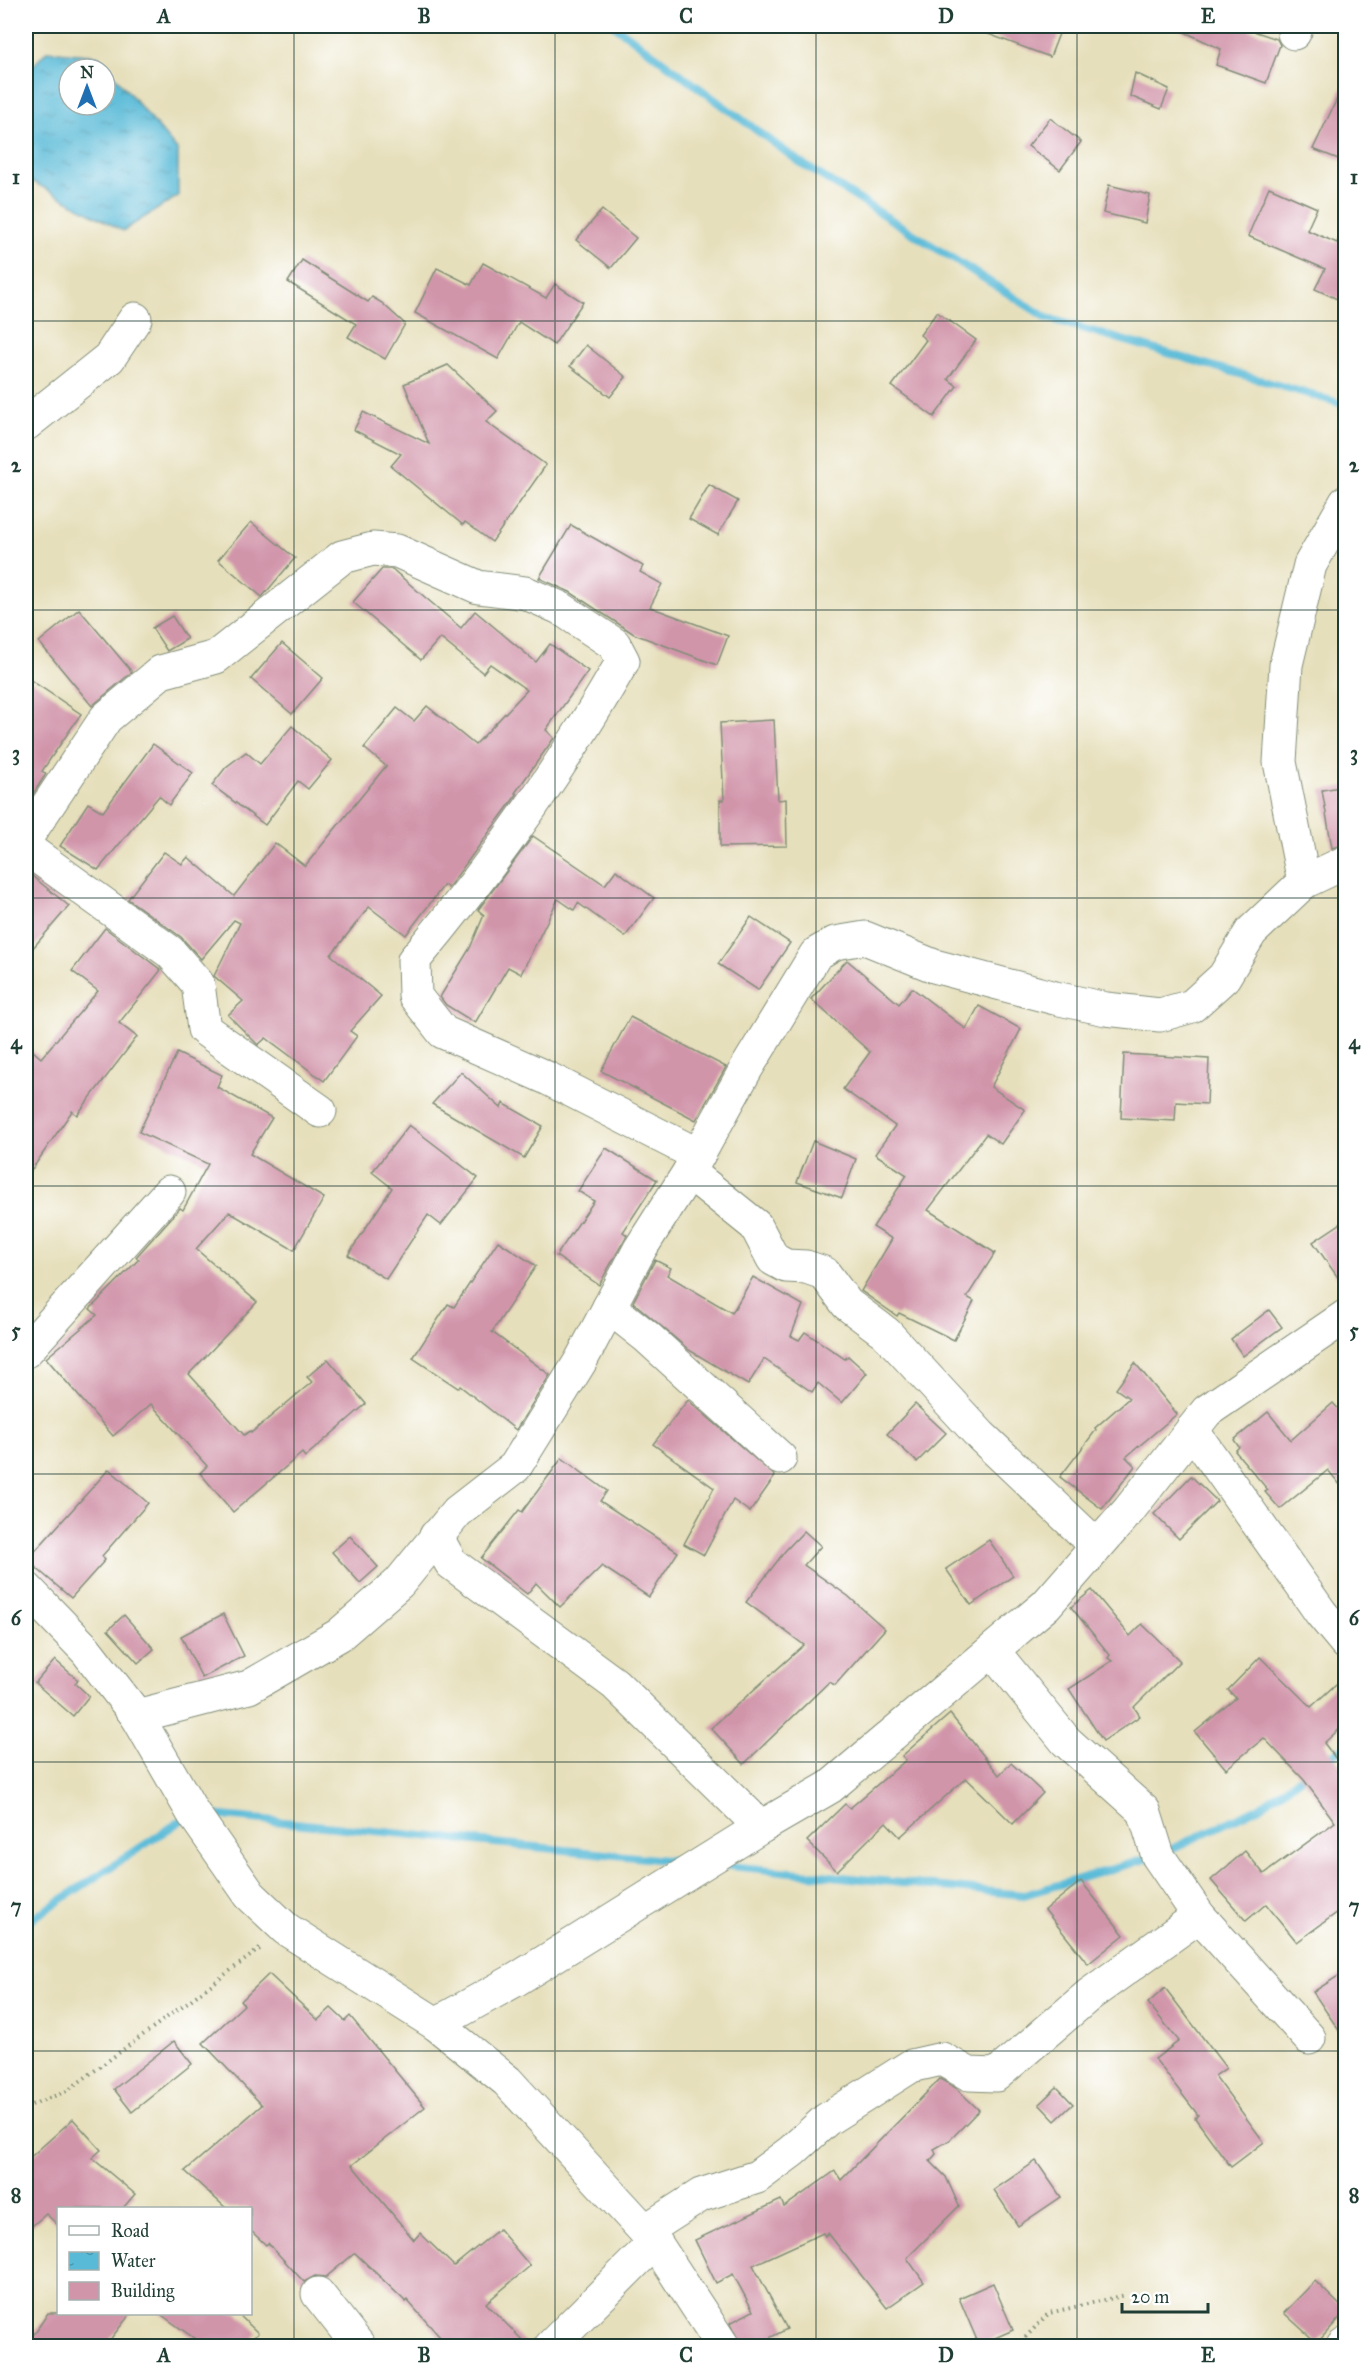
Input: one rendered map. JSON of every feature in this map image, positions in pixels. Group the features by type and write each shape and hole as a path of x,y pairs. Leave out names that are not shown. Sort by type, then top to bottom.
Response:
{"street":[{"path":"26,424 110,358 135,319"},
{"path":"1304,882 1280,762 1286,665 1310,565 1346,502"},
{"path":"26,838 106,718 161,672 216,657 342,557 373,549 397,551 478,587 526,593 560,608 614,644 623,661 583,730 448,920 414,960 415,996 443,1032 547,1078 694,1164 756,1226 773,1259 786,1266 806,1267 824,1273 847,1304 886,1333 981,1436 1097,1546"},
{"path":"26,848 170,952 198,984 204,1029 320,1111"},
{"path":"137,1716 249,1687 339,1635 399,1582 457,1512 515,1467 580,1362 640,1249 694,1164 798,981 816,954 836,943 864,938 934,966 1055,998 1106,1009 1160,1015 1192,1006 1224,977 1251,932 1304,882 1346,862"},
{"path":"26,1351 169,1192"},
{"path":"609,1307 647,1337 780,1458"},
{"path":"436,2025 517,1979 761,1827 830,1787 1046,1605 1207,1411 1346,1316"},
{"path":"1192,1430 1321,1614 1346,1643"},
{"path":"436,1536 451,1563 615,1684 761,1827"},
{"path":"26,1588 86,1650 137,1716 193,1813 250,1895 286,1929 436,2025 507,2081 650,2237 723,2346"},
{"path":"993,1651 1066,1741 1144,1810 1158,1856 1199,1916 1309,2038"},
{"path":"551,2346 650,2237 701,2195 757,2176 792,2151 826,2120 911,2066 942,2059 969,2074 996,2075 1089,1995 1199,1916"},
{"path":"318,2294 359,2346"}],"path":[{"path":"26,2107 67,2091 286,1929"},
{"path":"1017,2346 1049,2313 1126,2295"}],"water":[{"path":"47,51 99,57 57,57 57,117 117,117 117,79 178,151 178,196 123,231 26,178 26,73"}],"building":[{"path":"972,26 1062,26 1050,57 972,28"},
{"path":"1172,26 1239,26 1277,39 1280,45 1266,83 1216,65 1221,49"},
{"path":"1135,73 1169,89 1161,109 1130,96"},
{"path":"1346,80 1346,162 1313,149"},
{"path":"1050,118 1081,142 1060,170 1028,146"},
{"path":"1109,185 1150,195 1145,223 1103,213"},
{"path":"1269,187 1317,208 1307,230 1337,243 1346,224 1346,303 1315,289 1325,269 1248,236"},
{"path":"602,210 636,238 611,268 576,240"},
{"path":"302,260 368,302 372,297 382,303 405,324 385,359 348,337 356,324 288,282"},
{"path":"483,263 546,298 555,284 583,302 554,345 519,322 498,359 415,313 437,268 471,285"},
{"path":"937,312 976,340 948,379 957,386 934,417 892,386 926,340 920,335"},
{"path":"586,345 626,377 610,397 570,366"},
{"path":"448,365 497,411 486,422 546,465 492,542 465,522 463,525 391,466 401,454 354,430 363,412 429,444 404,384"},
{"path":"709,485 738,501 718,535 689,519"},
{"path":"251,522 295,558 262,597 218,560"},
{"path":"571,525 643,566 640,572 662,584 650,607 728,636 717,665 634,634 570,592 539,578"},
{"path":"382,569 392,569 461,628 475,611 536,662 550,644 588,671 546,730 554,738 515,793 517,794 448,888 444,885 406,935 369,907 331,955 381,996 350,1031 357,1036 324,1081 266,1038 258,1045 228,1015 243,1001 214,976 240,923 234,920 201,959 181,937 128,899 164,852 182,864 188,857 234,896 275,843 305,866 386,766 364,748 397,708 414,721 427,706 475,745 527,690 490,664 483,673 440,638 421,660 353,602"},
{"path":"79,609 132,672 92,706 39,642"},
{"path":"172,616 187,639 167,651 152,628"},
{"path":"282,643 323,678 292,714 251,679"},
{"path":"26,677 81,714 42,771 46,774 26,805"},
{"path":"774,720 778,800 786,799 787,846 720,847 720,800 724,800 720,723"},
{"path":"292,726 332,760 308,789 298,781 265,825 212,785 226,767 246,752 260,764"},
{"path":"153,744 193,773 169,805 159,796 98,870 60,846 88,803 103,812"},
{"path":"1346,786 1346,844 1332,848 1322,790"},
{"path":"533,836 605,885 616,870 654,898 625,937 578,903 574,910 558,899 521,974 508,967 475,1023 446,1005 440,997 470,948 484,915 478,910"},
{"path":"26,871 69,906 26,956"},
{"path":"751,917 790,943 758,990 718,964"},
{"path":"105,928 161,970 119,1023 137,1037 77,1115 72,1111 26,1178 26,1045 41,1058 98,991 72,971"},
{"path":"847,960 899,1004 912,988 966,1029 979,1006 1021,1029 991,1087 1025,1110 1001,1144 986,1134 928,1210 995,1253 967,1297 974,1301 954,1340 899,1313 897,1316 861,1291 892,1239 873,1227 907,1175 875,1154 895,1126 843,1089 870,1052 811,999"},
{"path":"630,1017 726,1067 696,1120 601,1071"},
{"path":"177,1053 222,1075 217,1087 272,1118 250,1154 324,1198 294,1250 229,1212 196,1249 257,1302 189,1374 244,1435 250,1431 251,1433 312,1382 307,1377 328,1359 366,1404 305,1457 302,1453 233,1512 200,1473 207,1466 151,1404 113,1436 46,1358 97,1315 90,1309 139,1259 136,1257 180,1208 183,1210 208,1164 139,1132"},
{"path":"1124,1054 1209,1059 1207,1104 1176,1102 1175,1121 1121,1118"},
{"path":"461,1072 501,1108 503,1103 543,1126 524,1158 432,1104"},
{"path":"409,1125 478,1178 441,1225 428,1215 386,1279 348,1255 392,1188 372,1172"},
{"path":"813,1141 856,1159 842,1198 797,1182"},
{"path":"606,1148 657,1180 623,1232 627,1235 599,1285 556,1256 594,1201 578,1191"},
{"path":"1346,1220 1346,1289 1313,1242"},
{"path":"498,1241 536,1266 492,1332 550,1375 516,1430 460,1386 458,1388 413,1358 448,1304 454,1307"},
{"path":"655,1260 671,1268 667,1275 732,1313 753,1277 803,1305 791,1336 799,1340 805,1332 845,1359 848,1356 867,1373 842,1403 818,1383 812,1392 764,1359 748,1385 689,1350 633,1302"},
{"path":"1269,1310 1282,1327 1243,1356 1231,1339"},
{"path":"1135,1363 1177,1414 1126,1457 1135,1466 1102,1509 1060,1477 1096,1430 1095,1428 1129,1398 1116,1389"},
{"path":"688,1400 775,1476 750,1512 733,1500 704,1555 684,1544 714,1488 653,1444"},
{"path":"1333,1403 1346,1417 1346,1492 1328,1470 1280,1509 1265,1492 1268,1490 1235,1451 1239,1447 1234,1440 1268,1412 1291,1440"},
{"path":"915,1404 946,1433 917,1462 887,1434"},
{"path":"562,1458 607,1491 600,1501 678,1552 649,1597 602,1566 560,1607 536,1583 527,1594 481,1558 519,1510 522,1512"},
{"path":"109,1469 148,1503 102,1556 105,1560 71,1598 27,1560"},
{"path":"1191,1476 1217,1501 1179,1539 1154,1514"},
{"path":"804,1531 821,1546 804,1565 848,1596 885,1629 835,1685 829,1682 744,1764 711,1728 804,1645 746,1602 785,1551"},
{"path":"350,1536 378,1567 360,1583 332,1552"},
{"path":"989,1540 1013,1576 971,1605 946,1569"},
{"path":"1092,1590 1130,1636 1142,1624 1180,1661 1134,1707 1140,1716 1103,1741 1069,1689 1112,1661 1108,1658 1110,1655 1071,1607"},
{"path":"223,1614 244,1656 202,1678 181,1636"},
{"path":"124,1615 154,1649 138,1663 108,1630"},
{"path":"1260,1657 1311,1707 1346,1675 1346,1723 1324,1743 1346,1772 1346,1906 1297,1942 1266,1904 1246,1921 1211,1880 1245,1851 1264,1874 1335,1822 1304,1780 1264,1738 1226,1769 1195,1732 1236,1698 1228,1690"},
{"path":"55,1660 78,1680 75,1683 89,1696 73,1716 35,1683"},
{"path":"950,1714 999,1775 1011,1763 1043,1793 1013,1824 966,1778 900,1837 886,1822 837,1871 807,1841 845,1804 850,1808 906,1760 902,1756"},
{"path":"1081,1881 1124,1935 1088,1964 1045,1910"},
{"path":"1346,1971 1346,2041 1313,1992"},
{"path":"269,1974 318,2020 331,2008 345,2021 350,2016 425,2107 352,2165 414,2240 420,2233 454,2266 499,2229 530,2266 486,2303 528,2346 448,2346 407,2300 406,2302 355,2253 326,2277 315,2276 304,2282 268,2243 266,2245 252,2232 252,2207 225,2207 185,2171 262,2105 203,2043 244,2005 241,2001"},
{"path":"1165,1988 1226,2068 1215,2076 1264,2142 1231,2167 1195,2118 1198,2115 1155,2059 1179,2041 1148,2003"},
{"path":"174,2041 192,2064 132,2112 114,2089"},
{"path":"940,2079 956,2088 979,2110 950,2140 934,2149 936,2154 930,2161 946,2177 959,2206 907,2258 924,2282 887,2308 828,2233 825,2236 823,2233 753,2265 787,2329 754,2346 741,2346 730,2323 753,2311 733,2274 716,2283 695,2240 781,2200 784,2207 835,2171 841,2180"},
{"path":"1057,2087 1073,2104 1055,2121 1039,2104"},
{"path":"73,2119 101,2150 92,2158 135,2194 124,2207 57,2207 57,2224 46,2214 26,2231 26,2161"},
{"path":"1036,2161 1061,2197 1018,2226 994,2190"},
{"path":"1315,2281 1346,2311 1317,2343 1284,2313"},
{"path":"993,2283 1013,2330 979,2345 959,2298"},
{"path":"48,2313 129,2315 105,2346 26,2346"},
{"path":"162,2315 239,2315 258,2333 245,2346 205,2346"}],"waterway":[{"path":"615,26 801,163 1047,318 1346,405"},
{"path":"1325,1760 1346,1746"},
{"path":"1165,1852 1258,1808 1310,1771"},
{"path":"203,1814 686,1862"},
{"path":"26,1923 188,1816"},
{"path":"720,1865 1024,1895 1153,1857"}]}
